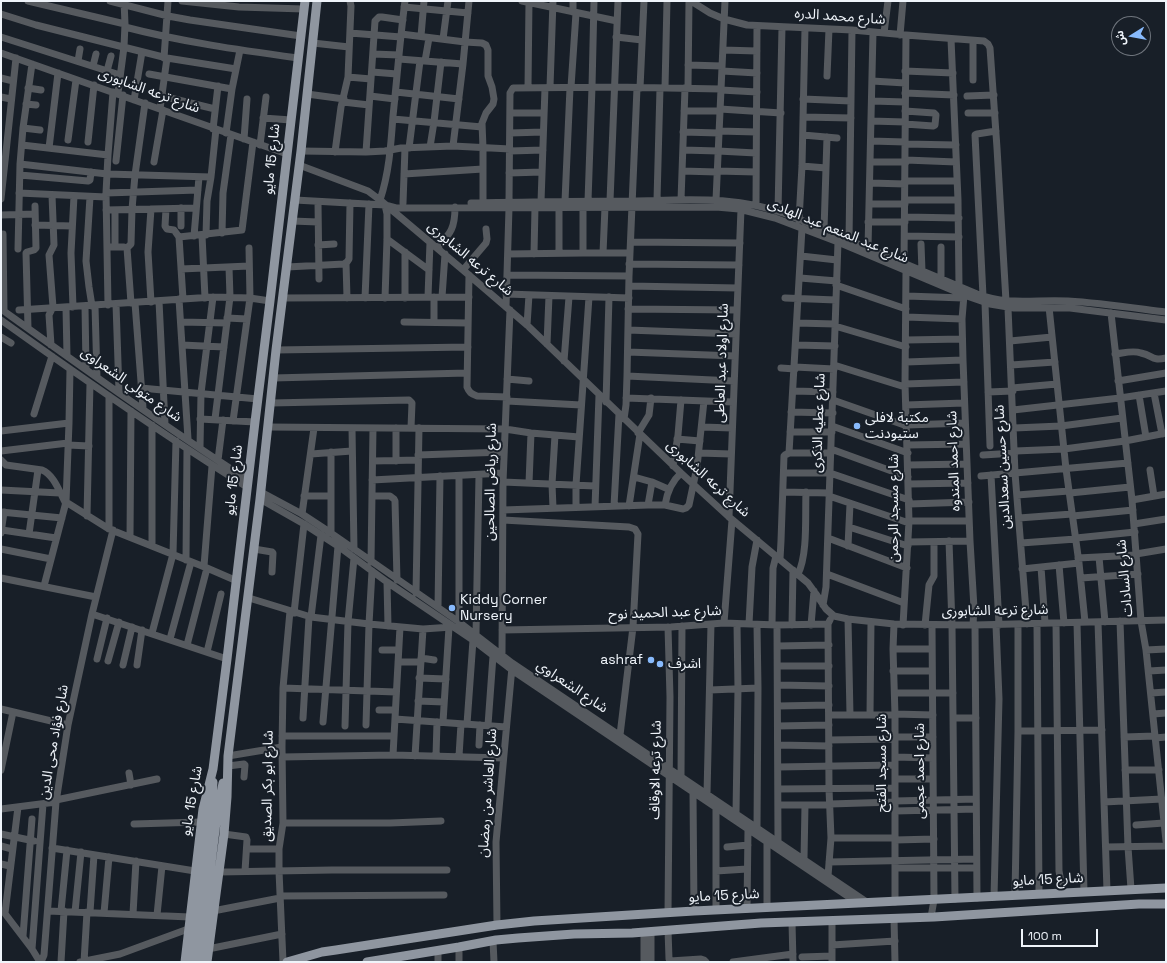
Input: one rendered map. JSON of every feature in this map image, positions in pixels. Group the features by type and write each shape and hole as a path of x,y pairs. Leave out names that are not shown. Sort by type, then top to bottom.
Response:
{"main road":[{"name":"شارع 15 مايو","path":"207,962 224,834 228,756 249,598 276,350 301,151 317,1"},
{"name":"شارع 15 مايو","path":"185,962 204,800 213,768 237,581 304,5"},
{"path":"192,962 212,799 213,768"},
{"path":"199,962 217,814 227,768"},
{"name":"شارع 15 مايو","path":"287,962 322,952 497,925 534,921 694,911 1166,888"},
{"name":"شارع 15 مايو","path":"367,962 459,948 493,941 574,934 647,932 761,923 931,917 1139,904 1166,904"},
{"path":"761,923 758,916 764,908"},
{"path":"739,925 743,909"}],"street":[{"path":"28,1 166,37 240,50 298,58"},
{"path":"110,1 125,3 168,16 198,22 301,36"},
{"path":"154,162 166,58 168,1"},
{"path":"182,1 304,5"},
{"path":"335,152 348,77 350,1"},
{"path":"443,39 448,1"},
{"path":"453,146 469,1"},
{"path":"522,1 553,4 574,12 617,21"},
{"path":"565,201 574,12 573,1"},
{"path":"583,253 592,87 594,1"},
{"path":"610,201 618,1"},
{"path":"614,506 621,416 626,398 630,242 644,1"},
{"path":"657,200 667,1"},
{"path":"681,200 682,150 688,65 690,1"},
{"name":"شارع محمد الدره","path":"690,1 724,20 757,26 852,30 984,41 990,48 994,95"},
{"path":"716,200 725,1"},
{"path":"884,33 888,1"},
{"name":"شارع مسجد الرحمن","path":"903,1 906,161 905,386 909,502 907,568 903,624"},
{"path":"528,88 529,2"},
{"path":"108,305 106,195 108,155 124,47 125,3"},
{"path":"385,298 387,214 383,203 405,4 424,5 447,11 468,13"},
{"path":"541,202 544,112 548,88 553,4"},
{"path":"421,36 424,5"},
{"path":"1,14 36,25 166,58 236,69"},
{"path":"366,152 375,21 379,17 403,20"},
{"path":"756,205 757,26"},
{"path":"778,211 782,27"},
{"path":"799,220 803,135 805,28"},
{"path":"827,76 829,29"},
{"path":"849,240 852,30"},
{"path":"868,248 873,32"},
{"path":"350,33 421,36 482,43 486,45 488,50 488,76 494,98 493,104 483,118 482,127 483,202"},
{"path":"1,37 120,75"},
{"path":"616,37 642,40"},
{"path":"403,203 407,148 413,120 416,94 429,38"},
{"path":"951,39 958,200 959,286"},
{"path":"973,41 973,80"},
{"path":"313,43 349,47"},
{"path":"78,61 80,49"},
{"path":"222,233 223,193 232,89 240,50"},
{"path":"723,50 757,52"},
{"path":"134,100 142,52"},
{"name":"شارع ترعه الشابورى","path":"1,53 58,74 118,93 161,110 287,154"},
{"path":"93,66 96,54"},
{"path":"373,54 423,61 463,64"},
{"path":"107,70 111,56"},
{"path":"1,200 4,140 9,119 16,58"},
{"path":"430,148 441,62"},
{"path":"18,249 20,164 23,128 32,64"},
{"path":"688,65 757,73"},
{"path":"905,71 953,73"},
{"path":"49,148 58,74"},
{"path":"149,74 232,89"},
{"path":"348,77 397,74"},
{"path":"1,78 13,81"},
{"path":"68,140 76,80"},
{"path":"872,81 905,83"},
{"path":"88,142 94,85"},
{"path":"200,448 201,393 210,322 209,297 204,268 204,235 211,177 215,109 218,86"},
{"path":"28,88 41,90"},
{"path":"509,205 510,93 513,88 686,88 757,92"},
{"path":"116,161 118,93"},
{"path":"905,93 954,95"},
{"path":"307,94 369,105"},
{"path":"370,96 416,94 459,98"},
{"path":"967,96 994,95 1007,304"},
{"path":"1,96 11,99"},
{"path":"162,96 215,109"},
{"path":"179,238 242,230 256,144 263,118 266,97"},
{"path":"244,139 247,99"},
{"path":"803,99 851,101"},
{"path":"872,101 905,102"},
{"path":"127,248 130,247 131,244 135,175 145,103"},
{"path":"26,104 36,106"},
{"path":"684,111 720,110 781,113"},
{"path":"871,121 933,126 935,124 936,116 934,114 905,111"},
{"path":"510,113 544,112"},
{"path":"968,114 995,112"},
{"path":"1,117 9,119"},
{"path":"803,117 851,118"},
{"path":"263,118 291,120"},
{"path":"393,119 482,127"},
{"path":"23,128 40,130"},
{"path":"990,446 984,300 975,136 973,134 996,131"},
{"path":"510,133 543,132"},
{"path":"683,132 756,132"},
{"path":"803,135 837,138"},
{"path":"824,230 827,137"},
{"path":"871,141 956,145"},
{"path":"22,145 108,155"},
{"path":"301,151 366,152 453,146 510,150 543,150"},
{"path":"682,150 756,153"},
{"path":"870,162 956,162"},
{"path":"20,164 107,174 211,177"},
{"name":"شارع ترعه الشابورى","path":"299,165 368,191 445,254 527,325 673,466 731,518 808,583 823,605 834,616 871,622 928,625 997,625 1166,620"},
{"path":"802,166 826,168"},
{"path":"404,174 483,170"},
{"path":"682,171 756,172"},
{"path":"20,175 88,181 90,180 91,172"},
{"path":"509,173 542,172"},
{"path":"194,236 199,177"},
{"path":"870,183 957,181"},
{"path":"19,193 90,196 198,190"},
{"path":"51,345 49,314 53,309 49,257 54,245 52,195"},
{"path":"67,356 74,196"},
{"path":"90,196 86,261 97,377"},
{"path":"295,200 369,204 483,202 509,205"},
{"name":"شارع عبد المنعم عبد الهادى","path":"509,205 565,201 605,207 657,200 736,201 778,211 849,240 963,296 1007,304"},
{"path":"869,204 958,200"},
{"name":"شارع عبد المنعم عبد الهادى","path":"521,205 535,208 559,207 610,201 632,204 716,206 741,209 775,218 905,267 922,271 959,286 984,300"},
{"path":"318,202 319,278"},
{"path":"346,298 345,264 349,259 350,203"},
{"path":"383,203 393,208 509,205"},
{"path":"365,298 369,204"},
{"name":"شارع رياض الصالحين","path":"502,654 503,474 507,399 508,308 506,294 509,205"},
{"path":"28,328 26,253 36,248 35,206"},
{"path":"437,248 449,236 453,229 455,207"},
{"path":"559,207 559,253"},
{"path":"603,253 605,207"},
{"path":"181,208 181,226"},
{"path":"106,210 196,208"},
{"path":"534,254 535,208"},
{"path":"151,209 148,252 151,302"},
{"path":"166,209 165,226 167,229 174,230 179,238 182,345 188,439"},
{"name":"شارع اولاد عبد العاطى","path":"724,623 731,518 731,454 741,209"},
{"path":"115,210 115,247"},
{"path":"1,215 35,214"},
{"path":"868,222 958,218"},
{"path":"292,221 318,222"},
{"path":"35,225 72,226"},
{"path":"789,453 802,228"},
{"path":"486,229 488,234 486,244 466,272 469,297 467,373 467,387 469,392 472,395 477,396 581,405"},
{"path":"3,234 3,310"},
{"path":"905,236 959,237"},
{"path":"387,239 429,270"},
{"path":"430,242 429,270 435,297"},
{"path":"630,242 740,242"},
{"name":"شارع عطيه الذكرى","path":"823,605 827,574 838,242"},
{"path":"318,245 334,244"},
{"path":"921,244 922,271"},
{"path":"106,247 127,248"},
{"path":"127,248 142,408"},
{"path":"232,420 250,298 249,248"},
{"path":"941,248 941,279"},
{"path":"405,252 405,298"},
{"path":"508,254 630,253"},
{"path":"921,253 929,254"},
{"path":"434,322 435,297 445,254"},
{"path":"801,256 837,260"},
{"path":"287,267 345,264"},
{"path":"630,264 739,265"},
{"path":"181,269 249,266"},
{"path":"215,419 230,297 229,267"},
{"path":"507,275 629,276"},
{"path":"800,278 836,283 906,309"},
{"path":"629,286 738,288"},
{"path":"506,294 629,298"},
{"path":"527,325 530,295"},
{"path":"547,344 549,296"},
{"path":"906,296 963,296"},
{"name":"شارع احمد المندوه","path":"963,296 962,339 964,403 974,625 977,898"},
{"path":"19,310 53,309 209,297 250,298 270,301"},
{"path":"283,298 469,297"},
{"path":"564,361 569,297"},
{"path":"576,507 576,485 589,297"},
{"path":"606,402 610,298"},
{"path":"785,298 836,300"},
{"path":"159,301 165,424"},
{"path":"1007,304 1070,301 1166,312"},
{"path":"116,304 119,392"},
{"path":"1007,304 1070,308 1166,320"},
{"name":"شارع حسين سعدالدين","path":"1007,304 1013,390 1015,473 1027,624"},
{"path":"86,369 91,306"},
{"path":"1049,307 1066,469 1086,622"},
{"path":"628,309 737,310"},
{"name":"شارع متولي الشعراوى","path":"3,310 51,345 188,439 200,448 215,463"},
{"name":"شارع السادات","path":"1111,313 1132,500 1142,621 1149,671 1155,737 1161,772 1166,841"},
{"path":"906,317 962,319"},
{"path":"181,322 210,322 247,319"},
{"name":"شارع متولي الشعراوى","path":"1,320 90,383 188,449 215,463 248,484"},
{"path":"404,322 468,323"},
{"path":"797,323 835,325 906,343 962,339"},
{"path":"628,330 736,334"},
{"path":"1,337 11,343"},
{"path":"1010,341 1052,337"},
{"path":"182,345 224,347"},
{"path":"796,345 834,346"},
{"path":"276,350 468,347"},
{"path":"628,352 735,356"},
{"path":"1115,354 1136,352 1145,354 1157,360 1166,358"},
{"path":"34,414 52,356"},
{"path":"906,362 963,360"},
{"path":"1011,365 1054,362"},
{"path":"782,368 834,367 905,386 964,382"},
{"path":"44,586 66,502 70,369"},
{"path":"273,378 467,373"},
{"path":"1118,381 1166,373"},
{"path":"627,376 734,381"},
{"path":"507,379 529,381"},
{"path":"87,516 90,383"},
{"path":"988,392 1057,384"},
{"path":"141,388 258,399"},
{"path":"793,391 833,392"},
{"path":"1013,410 1120,398 1166,391"},
{"path":"984,455 1064,449 1164,434 1154,393"},
{"path":"595,507 599,395"},
{"path":"1139,395 1146,437"},
{"name":"شارع فؤاد محى الدين","path":"41,962 44,955 56,801 68,725 111,530 109,396"},
{"path":"626,398 733,402"},
{"path":"629,506 639,434 649,415 651,398"},
{"path":"271,403 409,400 412,403 418,458 416,593"},
{"path":"673,466 681,400"},
{"path":"833,400 907,426 965,423"},
{"path":"503,510 648,505 666,505 683,509 686,508 689,505 694,485 704,401"},
{"path":"906,405 964,403"},
{"path":"130,538 131,411"},
{"path":"792,412 833,414"},
{"path":"200,418 255,422"},
{"path":"1014,428 1061,426 1122,418"},
{"path":"187,645 206,567 215,463 223,420"},
{"path":"1,431 69,423"},
{"path":"152,425 152,546"},
{"path":"268,427 505,429 579,437"},
{"path":"702,427 732,428"},
{"path":"302,514 314,428"},
{"path":"352,428 354,550"},
{"path":"371,562 373,428"},
{"path":"396,428 396,461"},
{"path":"790,432 832,429 907,449 966,444"},
{"path":"529,483 531,433"},
{"path":"553,508 552,484 555,435"},
{"path":"677,439 700,440"},
{"path":"152,633 173,554 176,441"},
{"path":"1,451 68,444 89,446"},
{"path":"170,639 189,561 188,449"},
{"path":"311,454 352,451"},
{"path":"778,842 778,646 774,625 773,568 778,558 782,538 785,454 831,451 908,480 968,483"},
{"path":"331,452 332,533"},
{"path":"373,462 504,452"},
{"path":"699,453 731,454"},
{"path":"1,460 6,465 46,472 50,475 66,502 111,530 206,567 237,581"},
{"path":"981,476 1128,463"},
{"path":"908,465 967,464"},
{"path":"29,534 38,470"},
{"path":"1150,470 1154,496"},
{"path":"666,505 668,489 681,473"},
{"path":"784,473 830,473 909,502 968,502"},
{"path":"459,756 474,637 479,474"},
{"path":"372,480 503,474"},
{"path":"991,475 999,699 994,897"},
{"path":"438,607 440,476"},
{"path":"459,476 459,622"},
{"path":"634,477 652,482 668,489"},
{"path":"503,482 595,486"},
{"path":"648,505 652,482"},
{"path":"1017,495 1130,487"},
{"path":"1,490 60,493"},
{"path":"783,492 806,492 829,495 850,504 909,522 969,521"},
{"path":"792,625 796,572 802,566 804,554 806,492"},
{"path":"1132,500 1166,494"},
{"name":"شارع الشعراوي","path":"261,495 302,514 332,533 371,562 459,622 493,656 512,666 620,735 693,792 858,903"},
{"name":"شارع الشعراوي","path":"261,495 338,546 451,627 474,637 502,654 512,666 668,772 681,776 869,903"},
{"path":"304,496 331,496"},
{"path":"372,496 390,496 394,498 395,501 398,580"},
{"path":"848,546 850,504"},
{"path":"1019,518 1133,510"},
{"path":"1,534 3,512 62,518"},
{"path":"1134,524 1166,519"},
{"path":"503,520 629,527 635,529 638,534 633,627 620,735"},
{"name":"شارع ابو بكر الصديق","path":"283,962 279,849 283,823 283,688 304,524"},
{"path":"849,527 908,544 970,541"},
{"path":"2,530 56,538"},
{"path":"1021,543 1135,532"},
{"path":"303,718 310,617 321,535"},
{"path":"828,538 907,568"},
{"path":"749,624 752,567 757,540"},
{"path":"950,541 955,799 955,899"},
{"name":"شارع احمد عجمى","path":"931,917 934,900 933,736 932,649 928,625 929,584 934,574 934,542"},
{"path":"323,722 338,546"},
{"path":"1,549 51,559"},
{"path":"254,549 270,551 273,553 272,572"},
{"path":"1022,569 1059,565 1099,557 1136,555 1166,549"},
{"path":"1099,557 1107,890"},
{"path":"345,726 348,622 354,558"},
{"path":"1059,565 1064,623"},
{"path":"1041,567 1045,623"},
{"path":"366,726 372,571"},
{"path":"1081,578 1100,577 1111,573 1138,574"},
{"path":"827,574 904,603"},
{"path":"1,578 96,596"},
{"path":"387,582 388,626"},
{"path":"811,625 814,590"},
{"path":"207,652 221,594"},
{"path":"249,598 310,617 423,629 451,627 444,702 436,756"},
{"path":"92,614 227,659"},
{"path":"828,876 831,838 829,789 828,624 834,616"},
{"path":"97,659 107,618"},
{"path":"848,619 850,715"},
{"path":"1120,621 1126,801 1131,890"},
{"path":"108,661 119,622"},
{"path":"870,715 871,622"},
{"name":"شارع عبد الحميد نوح","path":"502,630 668,627 724,623 774,625 828,624"},
{"path":"1056,623 1059,871 1063,892"},
{"path":"1077,623 1084,892"},
{"path":"707,794 711,624"},
{"path":"736,813 738,689 737,624"},
{"path":"757,828 758,624"},
{"name":"شارع مسجد الفتح","path":"894,624 895,902"},
{"path":"1015,895 1018,624"},
{"path":"1037,624 1039,894"},
{"path":"681,776 682,626"},
{"path":"123,665 132,627"},
{"path":"393,755 400,627"},
{"name":"شارع ترعه الاوقاف","path":"668,627 670,697 668,772 668,913"},
{"path":"415,756 423,629"},
{"path":"137,665 142,630"},
{"path":"778,646 828,645"},
{"path":"893,649 932,649"},
{"path":"1146,650 1166,649"},
{"path":"382,650 398,650"},
{"path":"488,725 493,656"},
{"path":"398,662 434,660"},
{"name":"شارع العاشر من رمضان","path":"497,925 496,842 512,666"},
{"path":"778,666 829,666"},
{"path":"893,670 932,671"},
{"path":"1149,671 1166,670"},
{"path":"419,678 446,679"},
{"path":"778,685 829,686"},
{"path":"283,688 396,692"},
{"path":"710,690 758,688"},
{"path":"895,692 953,693"},
{"path":"1151,693 1166,692"},
{"path":"418,701 444,702"},
{"path":"778,706 829,705"},
{"path":"1,709 68,725"},
{"path":"379,710 395,710"},
{"path":"1,770 13,712"},
{"path":"1153,714 1166,713"},
{"path":"829,715 932,715"},
{"path":"953,718 976,718"},
{"path":"395,719 506,727"},
{"path":"479,746 480,725"},
{"path":"778,726 829,725"},
{"path":"1018,731 1102,730"},
{"path":"282,736 394,736"},
{"path":"778,745 933,736"},
{"path":"1124,737 1166,737"},
{"path":"228,756 282,747"},
{"path":"282,757 393,755 503,758"},
{"path":"895,757 933,758"},
{"path":"227,768 244,764 244,777"},
{"path":"778,767 895,765"},
{"path":"1125,770 1161,772"},
{"path":"129,773 131,784"},
{"path":"1,809 43,804 156,779"},
{"path":"895,779 933,779"},
{"path":"778,789 895,788"},
{"path":"693,792 694,911"},
{"path":"778,805 830,805 895,801 976,799"},
{"path":"1104,802 1162,799"},
{"path":"32,949 43,804"},
{"path":"804,859 805,805"},
{"path":"18,807 3,911 41,962"},
{"path":"716,808 716,910"},
{"path":"895,811 976,809"},
{"path":"22,936 32,819"},
{"path":"283,823 390,823 441,821"},
{"path":"134,824 201,822"},
{"path":"1136,825 1164,823"},
{"path":"743,909 748,869 748,829"},
{"path":"1,834 40,843"},
{"path":"224,834 246,837 245,871"},
{"path":"831,838 934,839"},
{"path":"764,908 767,842"},
{"path":"727,847 748,845"},
{"path":"1,846 12,849"},
{"path":"1106,847 1166,846"},
{"path":"52,848 195,871"},
{"path":"246,850 279,849"},
{"path":"61,962 67,850"},
{"path":"75,912 81,852"},
{"path":"84,962 94,855"},
{"path":"104,913 109,857"},
{"path":"829,862 976,859"},
{"path":"132,914 136,861"},
{"path":"1,864 10,866"},
{"path":"157,915 162,866"},
{"path":"895,868 976,868"},
{"path":"716,871 748,869"},
{"path":"219,872 447,870"},
{"path":"213,911 280,897 444,895"},
{"path":"48,911 190,917"},
{"path":"894,918 895,962"},
{"path":"802,956 814,959 832,959 832,920"},
{"path":"792,922 792,962"},
{"path":"80,962 120,954 188,929"},
{"path":"668,930 670,961 701,959 706,962"},
{"path":"644,962 647,932"},
{"path":"647,932 651,962"},
{"path":"208,949 282,934"},
{"path":"493,941 494,962"},
{"path":"832,945 895,941"},
{"path":"459,948 459,962"},
{"path":"438,951 438,962"},
{"path":"733,962 792,954"}],"place":[{"name":"مكتبة لافلى ستيودنت","path":"857,426"},
{"name":"Kiddy Corner Nursery","path":"452,608"},
{"name":"ashraf","path":"651,660"},
{"name":"اشرف","path":"660,664"}]}
